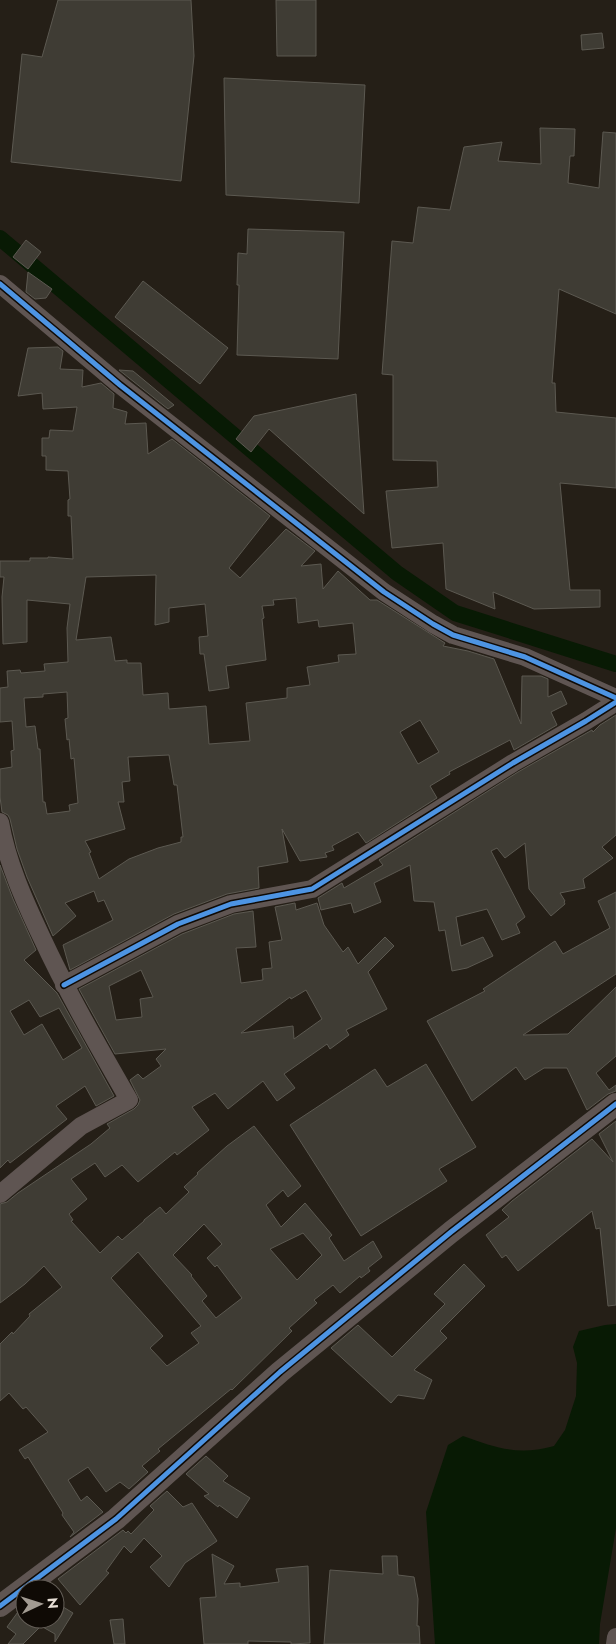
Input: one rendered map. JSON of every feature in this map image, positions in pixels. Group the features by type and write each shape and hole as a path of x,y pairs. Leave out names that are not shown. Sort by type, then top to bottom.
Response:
{"street":[{"path":"0,284 120,385 384,592 453,635 525,657 616,698"},
{"path":"64,984 178,924 232,904 312,889 513,763 616,702"},
{"path":"0,822 4,842 25,902 64,984 129,1100 81,1126 0,1194"},
{"path":"0,1606 116,1519 280,1372 451,1232 616,1104"},
{"path":"615,1644 616,1636"}],"shaded area":[{"path":"616,1324 616,1528 600,1624 599,1644 435,1644 426,1512 448,1445 463,1436 508,1449 529,1450 554,1446 565,1430 576,1396 577,1363 573,1347 579,1331"}],"building":[{"path":"58,0 191,0 194,56 181,181 11,162 22,54 42,57"},
{"path":"276,0 316,0 316,56 277,56"},
{"path":"602,33 604,48 582,50 581,35"},
{"path":"224,78 365,85 359,203 226,195"},
{"path":"540,128 575,129 574,156 570,156 568,183 599,188 603,132 616,133 616,314 559,289 552,383 555,383 556,412 616,418 616,488 560,483 570,590 600,590 600,607 534,609 493,592 495,609 446,589 443,543 392,548 386,491 438,487 437,461 393,460 393,375 382,374 392,241 413,243 418,207 450,210 464,147 502,142 498,161 541,164"},
{"path":"248,229 344,232 338,359 237,355 238,253 247,254"},
{"path":"26,240 41,252 28,269 13,257"},
{"path":"28,272 52,289 46,298 35,299 26,292"},
{"path":"143,281 228,348 200,384 115,317"},
{"path":"58,347 63,351 60,369 83,370 82,387 101,383 114,394 113,408 127,412 125,424 146,423 148,454 172,439 270,516 229,568 240,578 286,529 315,551 301,566 321,564 323,589 338,571 370,600 377,600 445,643 443,646 494,659 521,724 522,676 541,676 548,679 548,697 561,691 567,704 551,712 557,725 514,750 510,740 449,772 450,774 430,786 437,798 366,843 358,832 332,846 334,850 325,853 327,857 300,861 282,829 288,862 258,867 259,888 227,894 174,914 70,970 63,945 113,920 104,900 98,902 94,891 65,903 76,916 53,936 27,877 17,849 10,819 8,815 2,812 0,797 0,769 12,767 11,751 14,750 12,721 0,722 0,688 8,687 7,671 20,670 21,673 45,671 44,664 68,662 67,628 70,604 27,600 27,642 3,644 2,597 4,577 0,577 0,561 30,561 30,558 48,557 73,559 71,516 68,516 68,500 70,499 68,471 46,470 46,456 42,456 42,438 49,438 50,430 73,431 77,407 43,409 42,393 18,396 28,348","holes":["156,575 155,625 169,622 169,608 205,604 208,636 199,637 200,654 204,654 209,691 229,688 226,666 266,660 262,606 274,605 273,600 296,598 298,623 318,620 319,627 353,623 356,654 338,655 339,662 307,667 310,685 287,688 287,698 246,703 250,741 209,744 206,706 169,709 168,693 143,695 141,663 127,663 127,660 115,661 111,637 76,640 86,577","67,692 68,718 65,719 67,740 69,739 71,759 74,758 78,803 69,805 70,811 47,814 45,802 43,802 40,749 38,749 35,726 26,727 24,698 43,697 43,694","420,720 439,752 418,764 400,732","169,755 174,785 177,785 183,837 181,837 181,842 129,859 99,879 89,853 91,852 85,841 125,829 118,802 124,802 122,782 130,781 128,757"]},
{"path":"119,370 133,371 174,405 168,409"},
{"path":"356,394 364,514 269,429 251,452 236,439 254,416"},
{"path":"616,715 616,835 602,847 613,858 583,879 585,888 560,893 565,904 551,916 529,889 525,843 505,858 497,848 491,851 525,917 516,924 520,933 502,940 487,909 456,917 461,946 483,937 493,956 467,968 452,971 445,930 439,931 434,902 414,901 410,865 374,883 381,902 354,913 351,903 321,910 318,898 342,883 344,888 383,865 379,860 518,772 592,730 593,732"},
{"path":"0,865 36,950 24,960 57,993 114,1096 96,1106 85,1086 56,1106 67,1119 10,1163 8,1160 0,1168","holes":["29,1000 40,1017 59,1008 82,1048 63,1060 42,1024 24,1035 10,1011"]},
{"path":"616,892 616,974 523,1035 568,1034 616,987 616,1056 596,1073 609,1090 616,1085 616,1091 608,1094 587,1110 567,1068 544,1068 525,1080 516,1067 472,1101 427,1021 485,991 483,989 555,941 563,954 610,928 598,901"},
{"path":"295,903 296,910 317,903 324,925 343,952 348,947 358,964 385,937 394,946 368,972 387,1009 346,1030 349,1035 330,1049 327,1044 284,1074 295,1088 277,1101 263,1081 228,1109 215,1093 192,1107 209,1130 177,1155 175,1152 138,1182 122,1165 105,1177 95,1163 71,1179 87,1199 69,1214 73,1220 71,1221 100,1253 118,1236 122,1240 160,1207 166,1214 189,1192 184,1187 197,1173 227,1146 254,1126 301,1186 288,1197 283,1190 266,1205 281,1227 305,1203 332,1235 329,1238 344,1261 373,1241 382,1257 368,1268 370,1271 361,1278 360,1276 340,1293 333,1285 314,1300 317,1303 289,1328 292,1331 232,1390 158,1449 160,1451 142,1466 148,1472 129,1489 120,1482 106,1492 88,1467 68,1480 81,1501 87,1496 103,1512 70,1537 74,1532 62,1515 63,1513 28,1457 25,1459 19,1450 48,1432 26,1407 23,1409 9,1393 0,1401 0,1344 12,1332 13,1334 30,1316 29,1314 62,1287 44,1266 25,1284 0,1303 0,1204 7,1202 91,1144 110,1128 107,1124 134,1109 140,1100 130,1080 138,1074 143,1079 161,1066 156,1059 166,1049 115,1054 79,989 182,934 234,914 253,911 256,947 236,948 241,983 263,980 262,969 272,968 269,942 282,940 275,907","holes":["141,970 153,997 140,999 142,1017 116,1020 109,986","306,990 322,1019 294,1039 293,1026 241,1033 290,997 291,999","204,1224 222,1244 207,1258 215,1267 217,1265 242,1298 216,1318 202,1301 207,1296 192,1275 173,1255","303,1233 322,1255 297,1280 270,1249","138,1252 201,1326 191,1333 199,1343 167,1366 150,1348 163,1336 111,1278"]},
{"path":"426,1064 476,1147 439,1169 447,1181 361,1236 290,1125 375,1069 387,1087"},
{"path":"616,1121 616,1305 608,1306 600,1228 596,1229 592,1211 518,1271 506,1255 502,1258 486,1235 509,1217 502,1210 592,1139 613,1162 599,1134"},
{"path":"464,1264 485,1286 440,1331 447,1338 414,1370 432,1380 424,1399 398,1395 391,1403 331,1348 358,1325 392,1357 445,1304 434,1294"},
{"path":"206,1456 228,1476 223,1481 250,1498 237,1518 204,1496 209,1494 186,1474"},
{"path":"167,1491 183,1507 192,1503 217,1541 185,1563 169,1587 150,1567 162,1556 144,1538 131,1553 124,1546 106,1571 109,1573 80,1605 65,1587 65,1579 58,1579 123,1530 131,1534 154,1510 150,1506"},
{"path":"212,1554 234,1566 224,1584 240,1583 240,1587 279,1582 276,1569 308,1566 310,1643 291,1644 291,1642 248,1641 248,1644 204,1644 200,1598 216,1597"},
{"path":"382,1556 397,1556 398,1575 414,1577 418,1599 417,1626 419,1626 420,1644 324,1644 330,1570 383,1574"},
{"path":"65,1608 73,1613 65,1626"},
{"path":"15,1616 15,1629 38,1629 23,1644 8,1644 16,1634 7,1627"},
{"path":"123,1619 125,1644 114,1644 110,1620"},
{"path":"46,1629 63,1629 55,1642 55,1634"}],"waterway":[{"path":"0,238 397,573 455,613 616,664"}],"cycle path":[{"path":"0,284 120,385 384,592 453,635 525,657 616,698"},
{"path":"64,985 178,924 231,904 312,889 513,763 616,702"},
{"path":"0,1606 116,1519 280,1372 451,1232 616,1104"}]}
